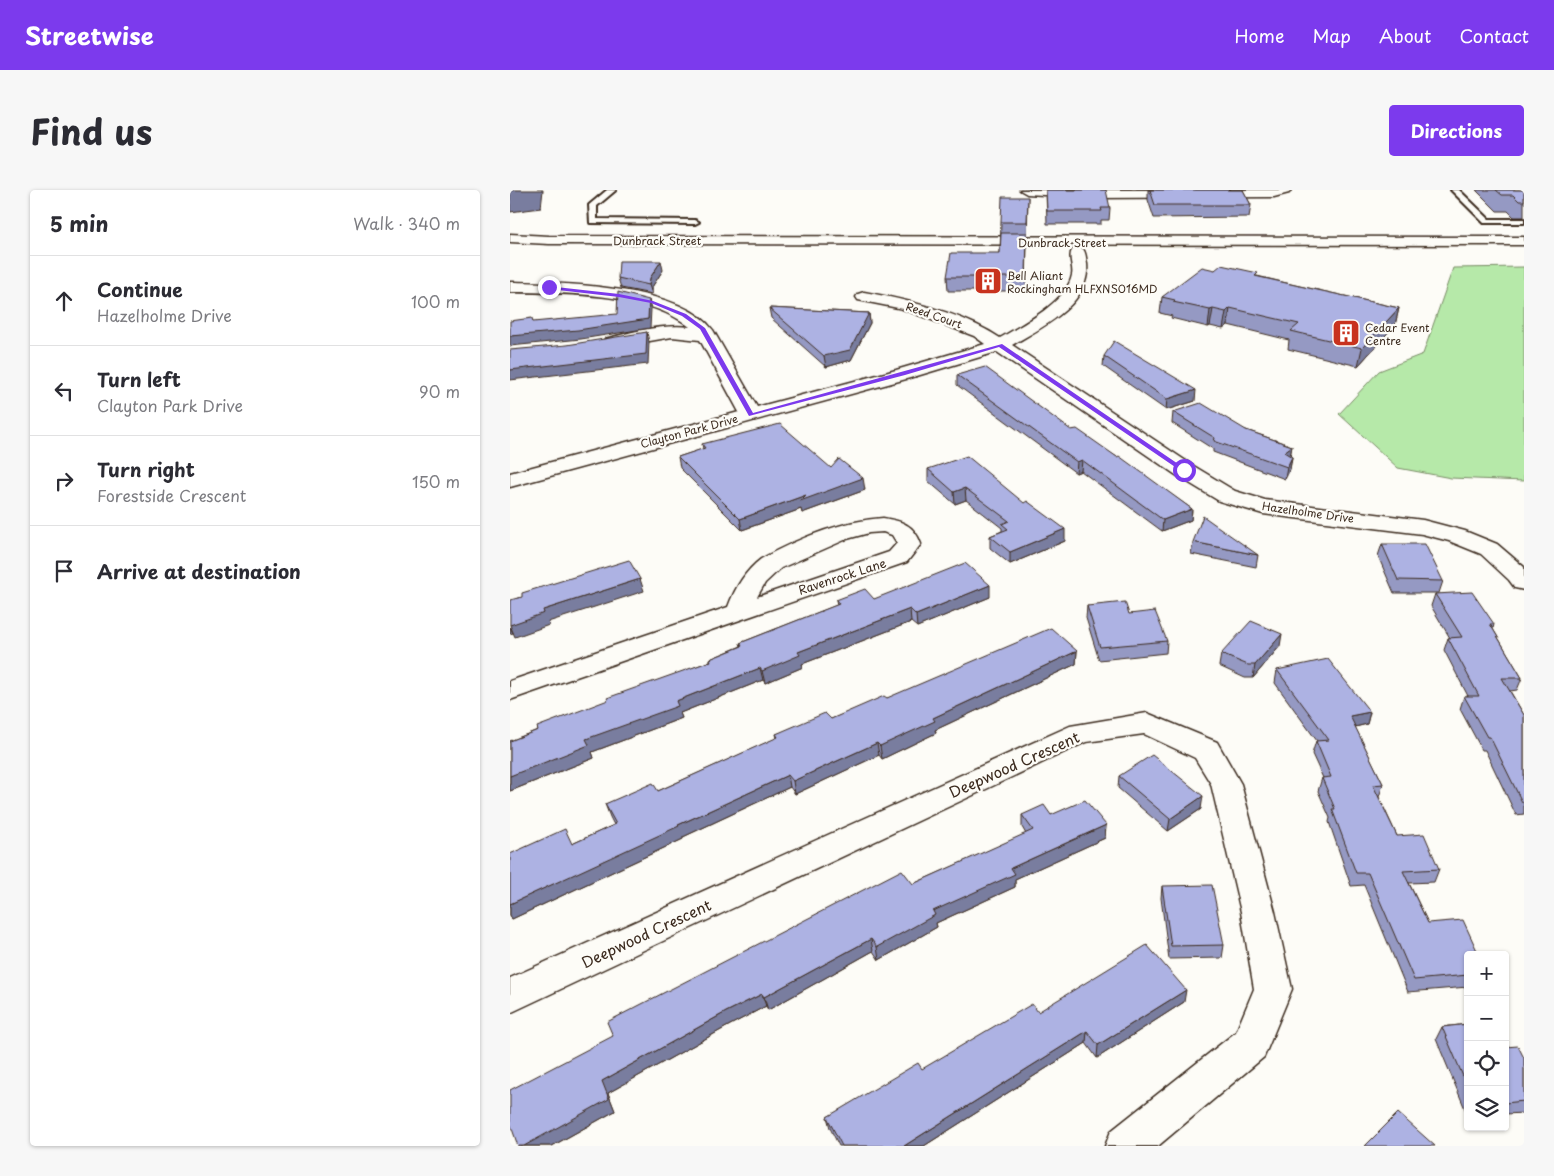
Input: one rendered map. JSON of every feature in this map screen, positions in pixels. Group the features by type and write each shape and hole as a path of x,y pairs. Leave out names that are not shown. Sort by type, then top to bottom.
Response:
{"street":[{"path":"1027,190 1093,194 1258,194 1284,190"},
{"name":"Dunbrack Street","path":"510,238 569,240 1071,242 1524,241"},
{"name":"Dunbrack Street","path":"510,251 1524,251"},
{"name":"Clayton Park Drive","path":"510,480 972,355 1000,345 1049,316 1074,290 1080,275 1078,252"},
{"path":"510,287 549,287 619,296 653,302 684,315 704,332 751,415"},
{"name":"Reed Court","path":"864,296 907,305 936,314 980,332 1000,345"},
{"path":"597,344 668,333 704,332"},
{"name":"Hazelholme Drive","path":"1000,345 1184,470 1227,496 1263,507 1423,527 1457,536 1489,549 1518,575 1524,583"},
{"name":"Ravenrock Lane","path":"510,691 898,557 909,544 906,534 896,528 880,526 858,529 797,551 766,567 748,588 740,610"},
{"name":"Deepwood Crescent","path":"510,996 1080,733 1147,723 1206,750 1226,784 1258,912 1273,989 1250,1044 1126,1146"}],"lane":[{"path":"612,190 593,205 593,221 695,222"},
{"path":"1455,190 1487,221 1524,221"}],"green space":[{"path":"1524,267 1524,481 1451,478 1398,468 1339,414 1379,371 1423,354 1453,268"}],"building":[{"path":"1046,190 1106,190 1110,208 1101,208 1102,211 1047,211"},
{"path":"1150,190 1243,190 1251,205 1155,205"},
{"path":"1496,190 1524,190 1524,201 1519,201 1513,195 1502,195"},
{"path":"1002,197 1028,197 1027,222 1001,222"},
{"path":"1001,233 1027,233 1026,277 947,277 951,253 1000,253"},
{"path":"619,261 661,261 650,278 649,285 618,278"},
{"path":"1221,265 1258,273 1255,276 1399,308 1362,348 1291,331 1299,324 1230,308 1226,312 1210,310 1173,302 1175,300 1162,297 1202,267 1215,270"},
{"path":"618,292 649,300 648,319 578,330 510,336 510,321 532,318 533,322 617,314"},
{"path":"769,308 869,313 850,350 824,356"},
{"path":"647,332 646,354 510,370 510,350 567,345"},
{"path":"1114,341 1196,390 1167,399 1104,356"},
{"path":"985,367 1071,430 1077,429 1117,457 1119,456 1192,509 1163,520 1082,460 1077,462 957,375"},
{"path":"1201,403 1246,430 1292,446 1284,452 1292,457 1287,467 1214,441 1215,438 1173,412"},
{"path":"780,424 831,468 839,459 863,478 800,501 806,495 740,519 678,457 705,448 702,444"},
{"path":"967,456 1024,503 1027,501 1065,529 1010,552 990,536 1008,529 1002,524 1009,521 965,488 954,492 928,469"},
{"path":"1203,516 1258,555 1193,542"},
{"path":"1382,544 1425,544 1443,581 1398,580"},
{"path":"629,560 640,579 543,610 544,613 510,625 510,600 522,597 522,593"},
{"path":"965,563 990,585 916,615 910,609 798,652 800,655 762,671 760,668 676,701 678,706 586,739 589,745 510,776 510,741 538,730 537,727 608,700 607,698 711,661 710,659 742,646 740,643 839,604 836,600 865,589 874,599"},
{"path":"1472,592 1494,624 1490,624 1522,678 1502,678 1524,715 1524,802 1522,802 1490,737 1487,737 1464,696 1479,696 1448,638 1462,637 1435,594"},
{"path":"1125,602 1129,614 1155,611 1167,641 1100,647 1087,606"},
{"path":"1251,621 1282,634 1255,665 1248,665 1221,654"},
{"path":"1051,628 1077,651 933,718 935,721 880,746 877,743 793,781 788,775 510,904 510,854 565,829 572,844 616,824 605,804 653,783 658,791 778,737 776,734 825,713 831,719 884,696 887,698"},
{"path":"1328,659 1370,712 1350,716 1383,784 1373,785 1397,836 1424,834 1439,869 1403,871 1428,923 1463,920 1477,951 1464,951 1464,975 1414,980 1368,873 1356,873 1332,809 1335,809 1322,778 1331,777 1316,741 1329,740 1277,670"},
{"path":"1152,755 1203,796 1170,819 1119,776"},
{"path":"1085,800 1106,825 1011,868 1015,874 933,911 935,915 877,947 871,939 764,997 762,994 726,1012 602,1081 609,1099 524,1146 518,1146 510,1123 510,1090 613,1036 607,1022 902,870 913,884 1033,830 1022,815 1044,805 1051,815"},
{"path":"1212,885 1224,945 1171,946 1162,886"},
{"path":"1147,945 1186,990 1098,1045 1087,1031 904,1146 842,1146 827,1117 918,1063 922,1069 1032,1004 1038,1012"},
{"path":"1464,1024 1464,1079 1442,1027"},
{"path":"1518,1046 1524,1058 1524,1101 1509,1103 1509,1047"},
{"path":"1398,1113 1435,1146 1365,1146"}],"place":[{"name":"Bell Aliant Rockingham HLFXNS016MD","path":"988,281"},
{"name":"Cedar Event Centre","path":"1346,333"}],"route":[{"path":"549,287 653,302 684,315 702,328 751,415 903,374 1000,345 1184,470"}]}
